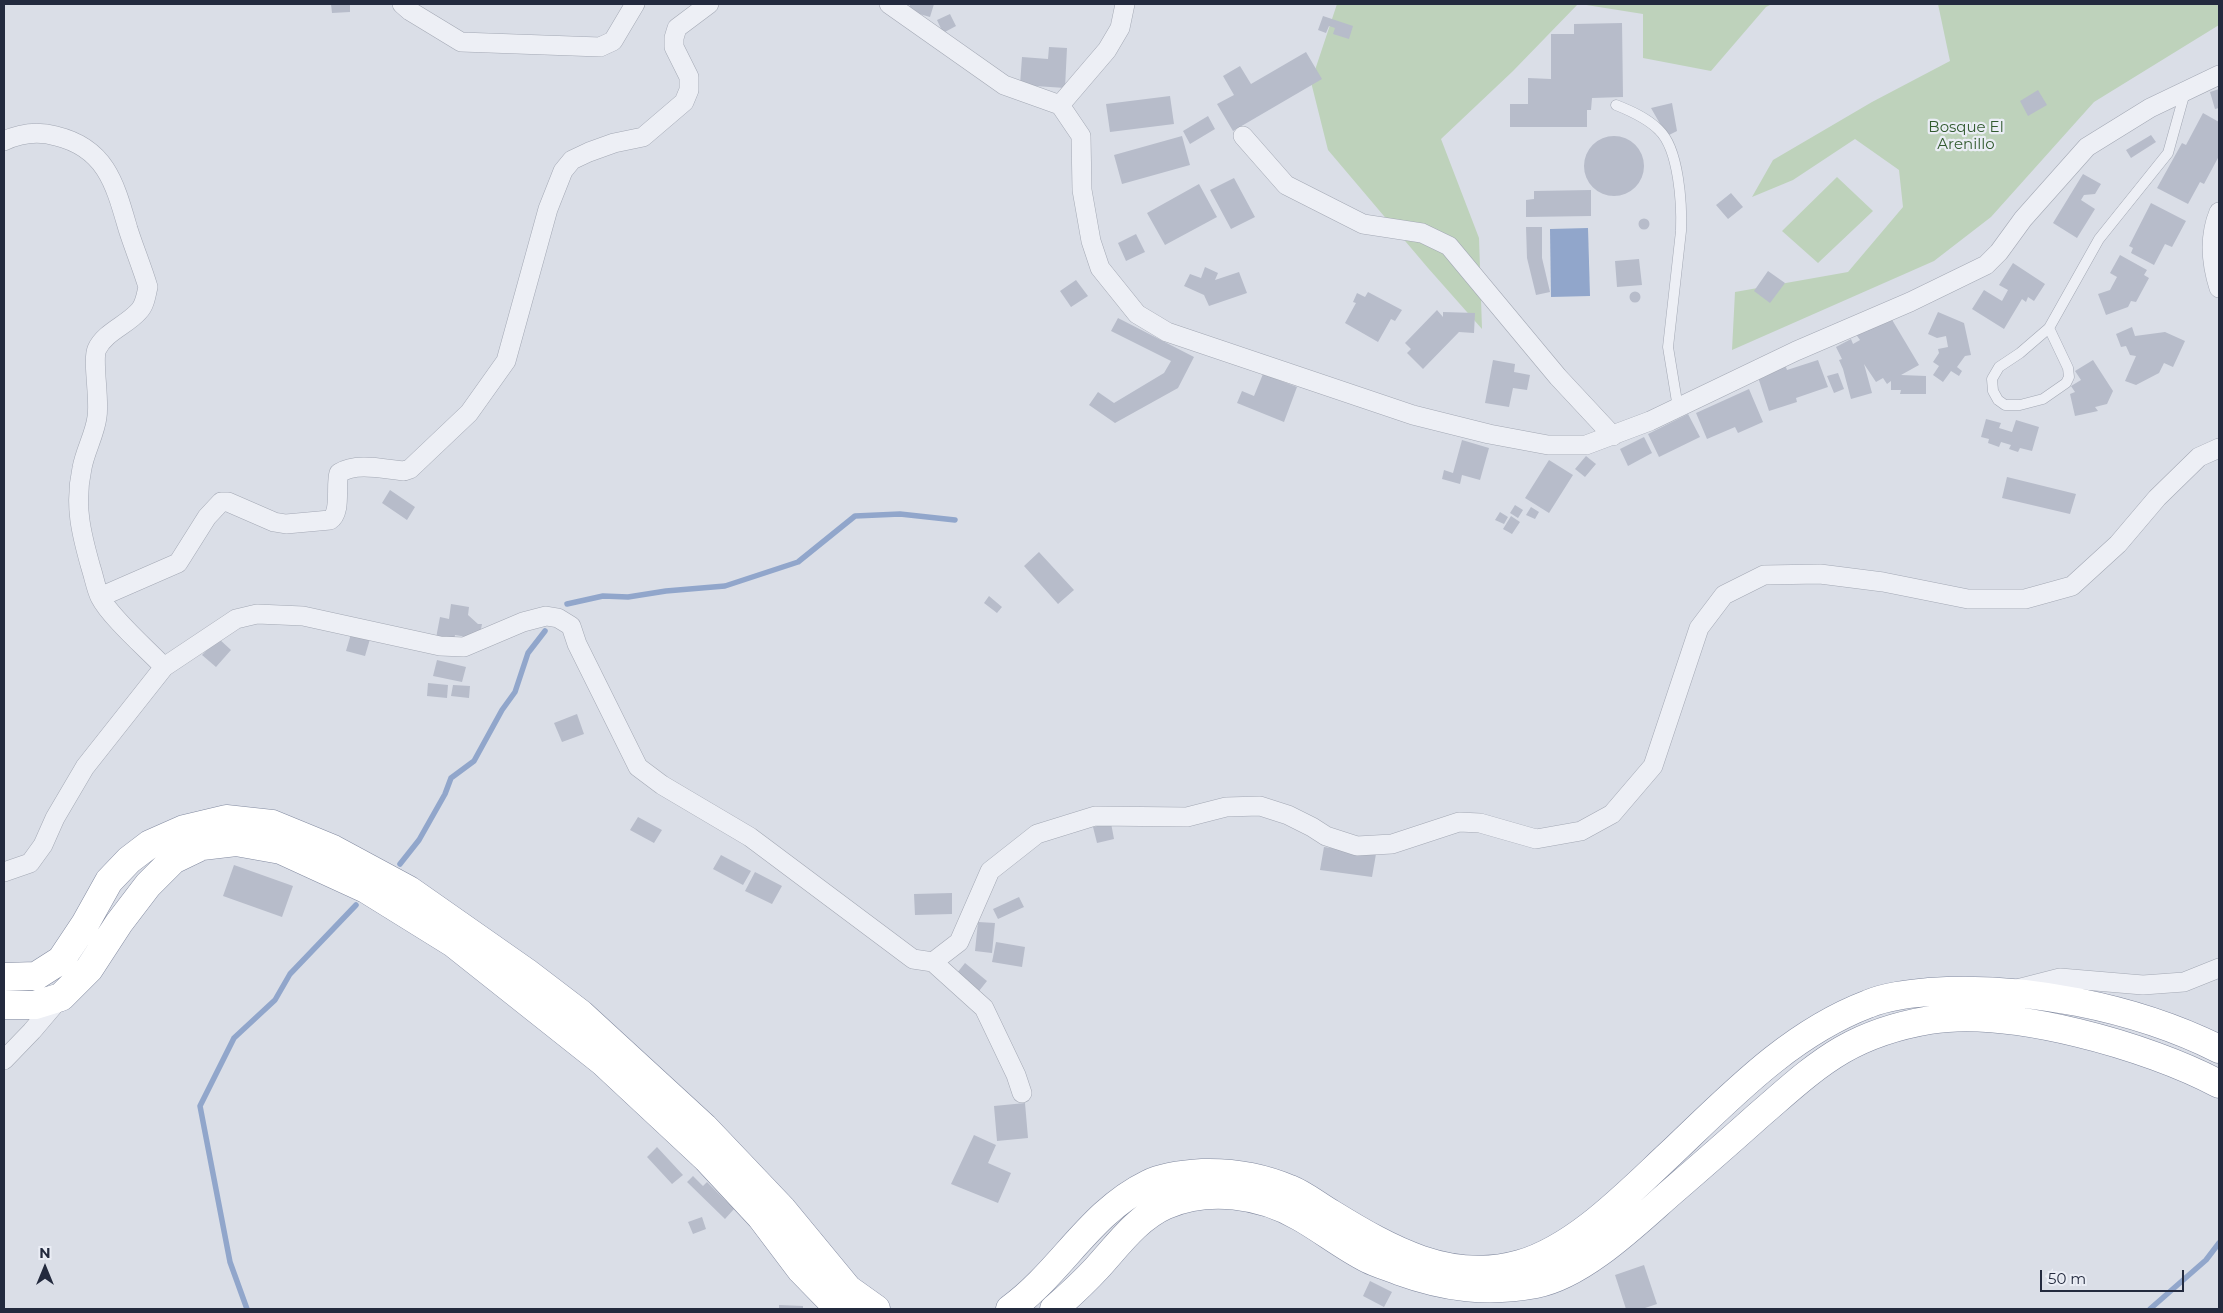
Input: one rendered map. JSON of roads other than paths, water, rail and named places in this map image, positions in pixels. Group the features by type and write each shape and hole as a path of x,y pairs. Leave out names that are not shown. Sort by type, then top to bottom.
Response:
{"highway":[{"path":"4,977 36,976 61,960 85,924 109,881 129,860 150,844 184,828 226,819 272,824 333,849 409,890 442,916 526,972 581,1014 704,1127 782,1209 848,1289 876,1309"},
{"path":"4,1006 35,1005 61,997 89,969 119,923 148,885 172,860 202,846 236,842 281,850 366,889 453,943 603,1062 707,1159 761,1217 801,1270 839,1309"},
{"path":"1010,1309 1037,1287 1093,1224 1124,1198 1151,1182 1182,1175 1223,1173 1262,1178 1294,1190 1381,1244 1422,1262 1481,1270 1518,1265 1549,1254 1610,1210 1780,1054 1822,1026 1870,1003 1909,994 1957,990 2006,992 2050,997 2144,1019 2219,1049"},
{"path":"1054,1309 1087,1278 1129,1231 1145,1218 1166,1205 1216,1194 1254,1198 1278,1206 1302,1218 1327,1236 1370,1261 1417,1278 1465,1288 1505,1289 1541,1283 1567,1274 1597,1254 1661,1201 1810,1071 1844,1049 1881,1033 1931,1020 1972,1018 2003,1020 2075,1033 2122,1045 2170,1061 2219,1084"}],"street":[{"path":"402,4 410,11 461,42 600,47 613,41 635,4"},
{"path":"100,597 178,563 207,518 221,502 228,502 274,522 286,524 330,520 334,518 336,510 336,482 338,473 346,468 360,467 404,471 410,468 470,413 506,361 548,209 563,171 572,160 589,152 643,138 684,102 689,90 689,77 674,47 676,28 709,4"},
{"path":"889,4 1004,85 1060,105 1081,136 1082,190 1091,241 1100,268 1137,314 1167,332 1412,415 1489,434 1548,445 1586,445 1613,436 1678,408 1796,351 1910,302 1986,265 1999,252 2028,212 2087,147 2150,108 2219,75"},
{"path":"1060,105 1107,50 1120,28 1126,4"},
{"path":"4,141 13,136 40,132 70,139 95,155 108,172 119,196 148,287 145,300 139,311 101,343 95,358 99,397 97,419 82,468 78,511 81,532 100,597 108,609 164,667"},
{"path":"1243,136 1286,185 1363,224 1422,233 1449,246 1558,377 1613,436"},
{"path":"2219,212 2213,228 2214,269 2219,288"},
{"path":"4,872 30,863 44,845 55,818 85,766 164,667 219,629 236,620 257,614 302,616 440,646 464,647 534,618 546,616 558,618 571,626 638,767 662,785 750,837 913,959 933,962 948,952 958,942 990,871 1037,834 1095,816 1187,817 1226,807 1260,806 1288,816 1326,836 1358,846 1392,844 1459,822 1480,823 1536,839 1581,831 1612,814 1653,766 1699,628 1724,595 1764,575 1820,574 1882,582 1968,599 2025,599 2072,586 2118,544 2157,498 2199,457 2219,448"},
{"path":"933,962 984,1008 1016,1075 1022,1092"},
{"path":"2006,992 2060,978 2142,984 2184,982 2219,968"},
{"path":"4,1060 61,997"}],"lane":[{"path":"2048,328 2068,368 2069,377 2066,383 2043,399 2020,405 2006,405 1998,400 1993,391 1992,379 1999,367 2048,328 2099,239 2168,153 2185,91"},
{"path":"1616,105 1640,115 1660,131 1669,146 1675,164 1682,213 1668,347 1678,408"}],"water":[{"path":"1588,228 1590,296 1551,297 1550,229"}],"waterway":[{"path":"567,604 603,596 628,597 666,591 725,586 798,562 855,516 900,514 955,520"},
{"path":"400,864 419,840 445,794 451,778 474,761 502,710 515,692 528,653 545,631"},
{"path":"247,1309 230,1262 200,1106 234,1038 275,1000 290,974 356,905"},
{"path":"2150,1309 2206,1260 2219,1243"}],"park label":[{"name":"Bosque El Arenillo","path":"1966,136"}]}
